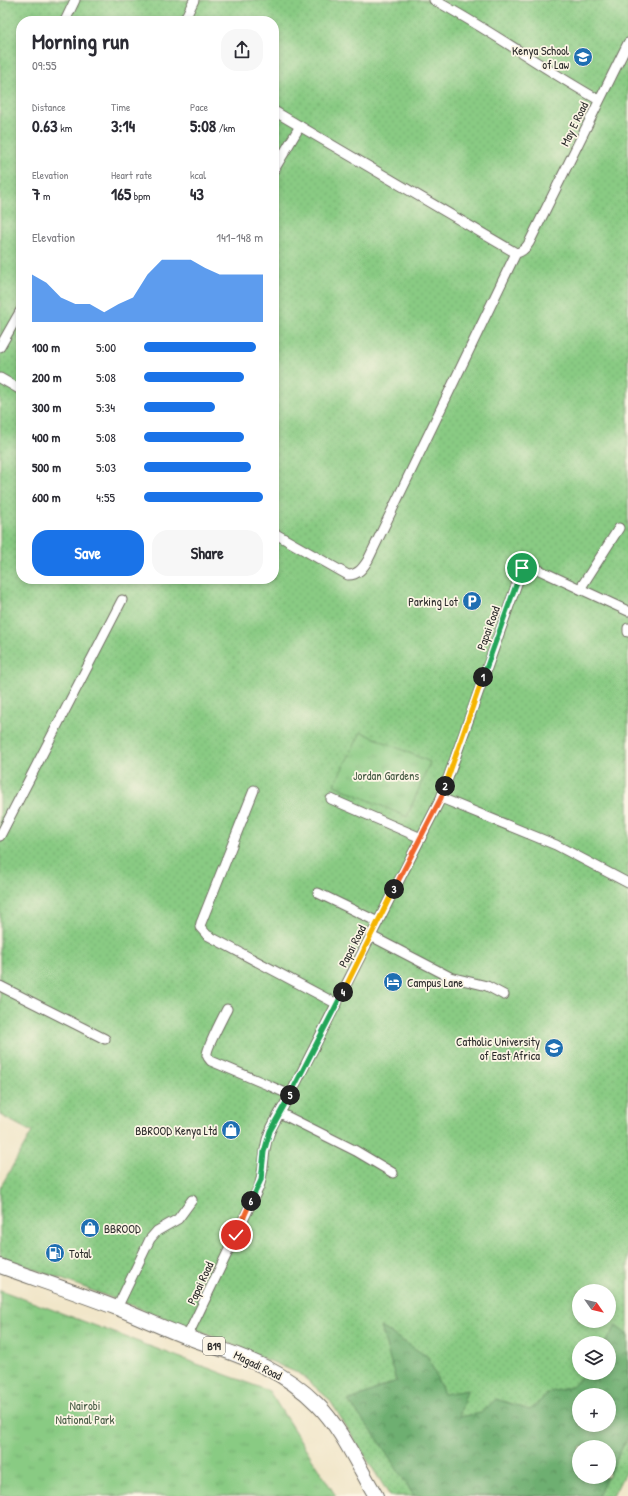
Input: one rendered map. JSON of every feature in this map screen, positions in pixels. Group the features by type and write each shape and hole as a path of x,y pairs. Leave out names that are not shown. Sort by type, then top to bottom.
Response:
{"highway":[{"name":"Magadi Road","path":"0,1266 117,1308 187,1337 252,1360 277,1373 297,1386 318,1405 328,1417 376,1496"}],"street":[{"path":"67,16 75,0"},
{"path":"186,16 194,0"},
{"path":"434,0 465,16 570,84 599,100"},
{"name":"May E Road","path":"516,253 527,247 544,216 628,42"},
{"path":"279,114 516,253 368,560 362,568 355,575 348,575 279,536"},
{"path":"279,162 300,126"},
{"path":"0,347 16,319"},
{"path":"0,378 16,387"},
{"path":"619,528 580,589 628,611"},
{"name":"Papai Road","path":"187,1337 259,1187 264,1152 270,1131 337,1004 441,798 525,560 580,589"},
{"path":"0,836 122,600"},
{"path":"254,790 200,927 206,935 337,1004"},
{"path":"441,798 556,845 628,882"},
{"path":"332,800 421,838"},
{"path":"318,893 378,922"},
{"path":"370,936 450,977 487,986 504,995"},
{"path":"0,986 105,1039"},
{"path":"226,1009 207,1054 208,1057 211,1061 290,1095"},
{"path":"280,1113 356,1151 393,1173"},
{"path":"117,1308 150,1239 158,1230 178,1218 192,1200"}],"green space":[{"path":"0,0 628,0 628,1467 613,1496 390,1496 329,1399 300,1374 205,1333 0,1256 0,1188 32,1132 0,1115"},
{"name":"Jordan Gardens","path":"361,732 430,762 407,817 334,785"},
{"name":"Nairobi National Park","path":"0,1290 269,1391 336,1496 0,1496"},
{"path":"616,1326 628,1335 628,1436 616,1460 616,1440 572,1440 572,1484 604,1484 598,1496 414,1496 379,1441 348,1401 396,1381 381,1327 428,1357 444,1394 467,1390 459,1417 481,1413 496,1399 530,1410 550,1392 572,1387 578,1380 616,1380 616,1336 610,1336"}],"place":[{"name":"Kenya School of Law","path":"583,57"},
{"name":"Parking Lot","path":"472,601"},
{"name":"Campus Lane","path":"393,982"},
{"name":"Catholic University of East Africa","path":"554,1048"},
{"name":"BBROOD Kenya Ltd","path":"231,1130"},
{"name":"BBROOD","path":"90,1228"},
{"name":"Total","path":"55,1253"}],"route":[{"path":"236,1235 259,1187 264,1152 270,1131 285,1106 441,798 522,568"}]}
